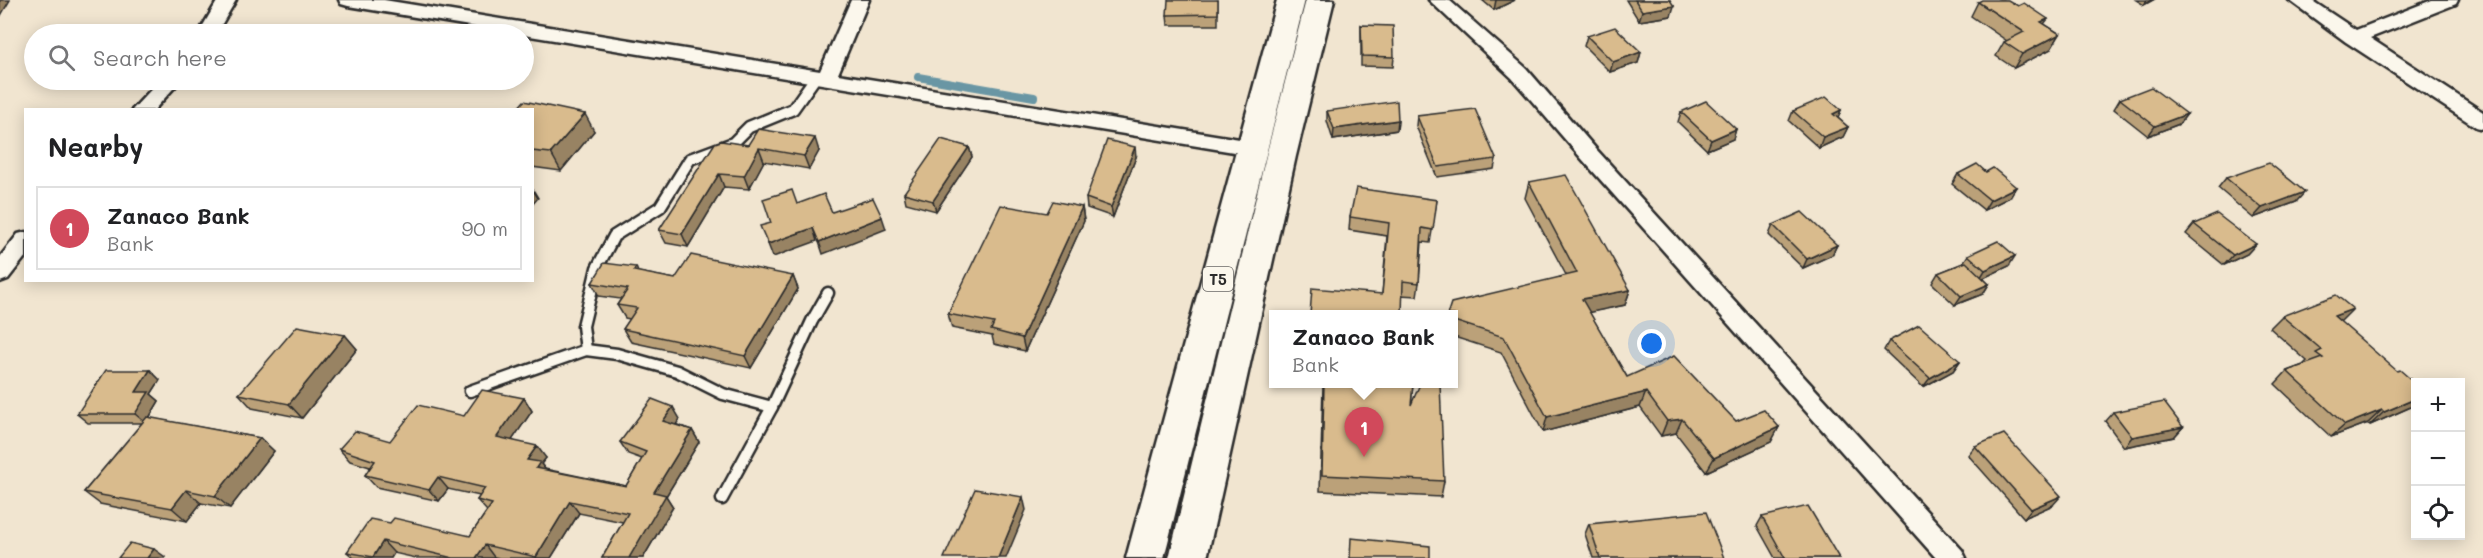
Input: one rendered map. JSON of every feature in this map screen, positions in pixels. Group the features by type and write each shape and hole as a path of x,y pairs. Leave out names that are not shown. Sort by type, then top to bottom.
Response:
{"highway":[{"name":"T5","path":"1145,558 1291,0"},
{"name":"T5","path":"1188,558 1281,156 1320,0"}],"street":[{"path":"213,24 226,0"},
{"path":"348,0 491,24"},
{"path":"820,79 860,0"},
{"path":"1438,0 1519,72 1589,154 1953,558"},
{"path":"2298,0 2483,122"},
{"path":"2353,38 2449,0"},
{"path":"534,31 1252,148"},
{"path":"144,108 161,90"},
{"path":"0,273 24,243"}],"lane":[{"path":"586,350 583,326 597,268 614,236 660,207 690,159 733,143 748,127 793,109 820,79"},
{"path":"722,499 772,407 812,321 828,293"},
{"path":"470,391 586,350 617,354 676,371 723,394 772,407"}],"building":[{"path":"1168,0 1218,0 1218,14 1167,15"},
{"path":"1635,0 1670,0 1674,6 1642,11"},
{"path":"2008,0 2018,6 2024,3 2048,19 2041,22 2060,34 2022,54 2004,42 2024,32 1978,2"},
{"path":"1361,25 1393,26 1394,57 1362,56"},
{"path":"1615,27 1641,52 1613,62 1587,36"},
{"path":"2151,87 2187,114 2155,126 2120,99"},
{"path":"1826,97 1841,110 1833,114 1848,127 1823,137 1793,111"},
{"path":"524,101 585,114 551,153 534,151 534,108 518,108"},
{"path":"1397,101 1398,120 1334,129 1327,111"},
{"path":"1706,101 1736,129 1711,140 1681,112"},
{"path":"1475,109 1496,159 1438,167 1417,116"},
{"path":"758,129 815,138 804,156 759,148 744,176 719,174 682,234 659,230 715,143 721,141 748,145"},
{"path":"941,139 969,147 933,201 904,193"},
{"path":"1107,140 1135,147 1111,207 1086,198"},
{"path":"2269,163 2305,192 2262,208 2226,178"},
{"path":"1977,164 1986,172 1993,168 2016,187 1990,200 1958,174"},
{"path":"1566,175 1630,290 1582,299 1627,377 1674,356 1736,421 1764,410 1779,427 1714,458 1682,419 1667,421 1646,392 1547,417 1504,337 1458,322 1458,310 1449,310 1451,303 1577,273 1529,182"},
{"path":"1356,188 1437,200 1433,230 1422,228 1419,283 1403,281 1402,310 1310,310 1312,288 1382,294 1389,223 1350,217"},
{"path":"792,190 797,204 824,194 832,212 873,198 882,217 819,242 813,228 768,244 760,226 771,223 763,199"},
{"path":"1053,201 1082,207 1022,338 991,330 994,323 948,314 1001,205 1047,213"},
{"path":"1802,212 1837,245 1807,259 1773,225"},
{"path":"2217,214 2256,244 2233,255 2194,224"},
{"path":"1998,241 2015,256 1985,270 1968,255"},
{"path":"691,255 793,276 745,356 623,329 637,308 617,305 628,289 592,283 604,263 636,267 634,271 675,279"},
{"path":"1966,262 1989,284 1961,296 1938,273"},
{"path":"2336,295 2353,309 2334,316 2397,371 2400,370 2411,380 2411,401 2345,425 2287,371 2323,358 2316,353 2322,350 2282,316"},
{"path":"1919,325 1960,361 1930,378 1889,341"},
{"path":"297,326 345,335 289,404 239,394"},
{"path":"106,370 150,370 136,392 149,392 135,414 77,414"},
{"path":"1324,388 1413,388 1411,405 1418,388 1440,388 1444,481 1322,475"},
{"path":"482,390 524,398 497,437 537,446 527,460 540,462 536,468 626,486 646,452 620,442 652,399 673,407 663,421 692,430 654,492 666,495 629,558 602,558 628,513 570,501 536,557 485,545 476,558 453,558 383,541 373,557 347,552 370,519 390,523 394,518 470,536 492,504 477,500 485,488 438,477 429,490 365,475 375,461 339,449 355,431 390,441 418,405 464,416"},
{"path":"2164,402 2183,427 2132,437 2113,412"},
{"path":"147,417 260,438 215,496 186,490 172,508 84,492"},
{"path":"2004,434 2061,496 2031,509 1975,446"},
{"path":"975,489 1023,497 998,558 944,558"},
{"path":"1808,506 1839,558 1785,558 1762,517"},
{"path":"1706,512 1724,558 1600,558 1589,524"},
{"path":"1351,538 1430,546 1430,558 1350,558"},
{"path":"130,543 154,549 147,558 118,558"}],"waterway":[{"path":"918,77 1034,97"}],"place":[{"name":"Zanaco Bank","path":"1364,457"}]}
